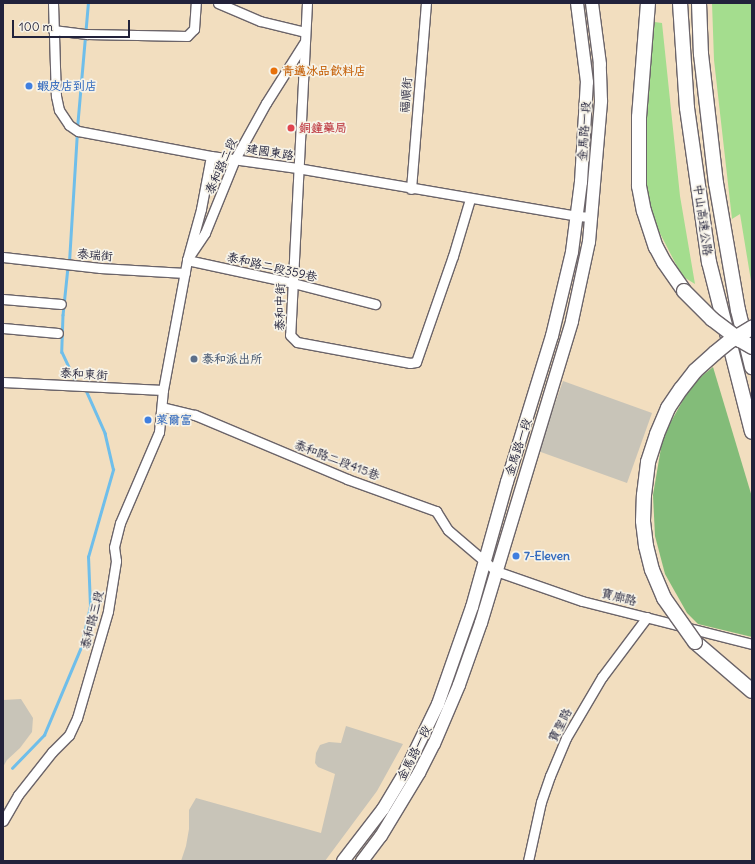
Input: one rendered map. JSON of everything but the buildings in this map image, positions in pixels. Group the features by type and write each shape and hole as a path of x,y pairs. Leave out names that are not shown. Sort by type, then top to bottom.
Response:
{"highway":[{"path":"648,3 638,116 638,152 639,186 651,233 664,262 675,279 694,302 712,319 752,347"},
{"name":"中山高速公路","path":"680,3 687,108 709,262 752,432"},
{"name":"中山高速公路","path":"699,3 701,54 716,183 738,310 752,367"},
{"path":"752,328 730,341 695,371 668,408 657,434 648,462 643,521 646,546 652,570 664,598 695,642 752,691"}],"main road":[{"name":"金馬路一段","path":"343,861 383,809 420,744 449,675 485,562 507,482 556,323 572,252 577,216 587,82 577,3"},
{"name":"金馬路一段","path":"362,861 396,811 434,744 472,649 572,321 589,242 601,86 600,64 592,3"}],"street":[{"name":"建國東路","path":"53,3 56,96 59,110 69,125 76,129 211,156 297,168 411,189 539,208 577,216 592,216"},
{"path":"53,30 84,33 187,36 194,29 196,3"},
{"path":"218,3 260,21 305,37"},
{"name":"泰和中街","path":"307,3 297,168 290,335 297,342 410,363 416,362 453,256 470,198"},
{"name":"福順街","path":"411,189 426,3"},
{"name":"泰和路二段","path":"187,260 205,233 235,159 266,102 305,37"},
{"name":"泰和路二段","path":"162,407 163,390 187,260 201,209 211,156"},
{"name":"泰瑞街","path":"3,257 67,264 185,273"},
{"name":"泰和路二段359巷","path":"187,260 292,282 375,304"},
{"path":"3,299 61,304"},
{"path":"3,328 58,333"},
{"name":"泰和東街","path":"3,382 163,390"},
{"name":"泰和路二段415巷","path":"162,407 195,415 347,479 436,511 448,530 485,562"},
{"name":"泰和路三段","path":"3,821 18,795 52,752 69,735 77,718 108,611 116,561 114,547 120,523 159,432 162,407"},
{"name":"寶廍路","path":"485,562 496,571 582,601 752,644"},
{"name":"寶聖路","path":"528,861 541,802 566,738 602,677 647,617"}],"shaded area":[{"path":"563,381 652,413 627,483 538,451"},
{"path":"21,699 33,718 32,732 20,748 7,760 3,767 3,700"},
{"path":"346,726 403,744 377,791 325,861 181,861 186,846 189,829 189,810 196,798 321,833 335,774 318,767 315,763 316,753 320,745 329,742 341,743"}],"green space":[{"path":"712,3 752,4 752,287 740,214 732,219 714,60"},
{"path":"647,21 662,23 680,196 695,284 682,276 649,212 641,155"},
{"path":"713,367 752,497 752,637 698,624 687,613 665,574 655,536 653,495 662,442 668,427 687,393 697,380"}],"waterway":[{"path":"77,128 88,3"},
{"path":"69,262 77,133"},
{"path":"68,267 63,315 62,352 76,382"},
{"path":"12,768 44,735 81,647 90,606 88,557 113,470 105,434 85,389"}],"place":[{"name":"青邁冰品飲料店","path":"274,71"},
{"name":"蝦皮店到店","path":"29,86"},
{"name":"銅鐘藥局","path":"291,128"},
{"name":"泰和派出所","path":"194,359"},
{"name":"萊爾富","path":"148,420"},
{"name":"7-Eleven","path":"516,556"}]}
